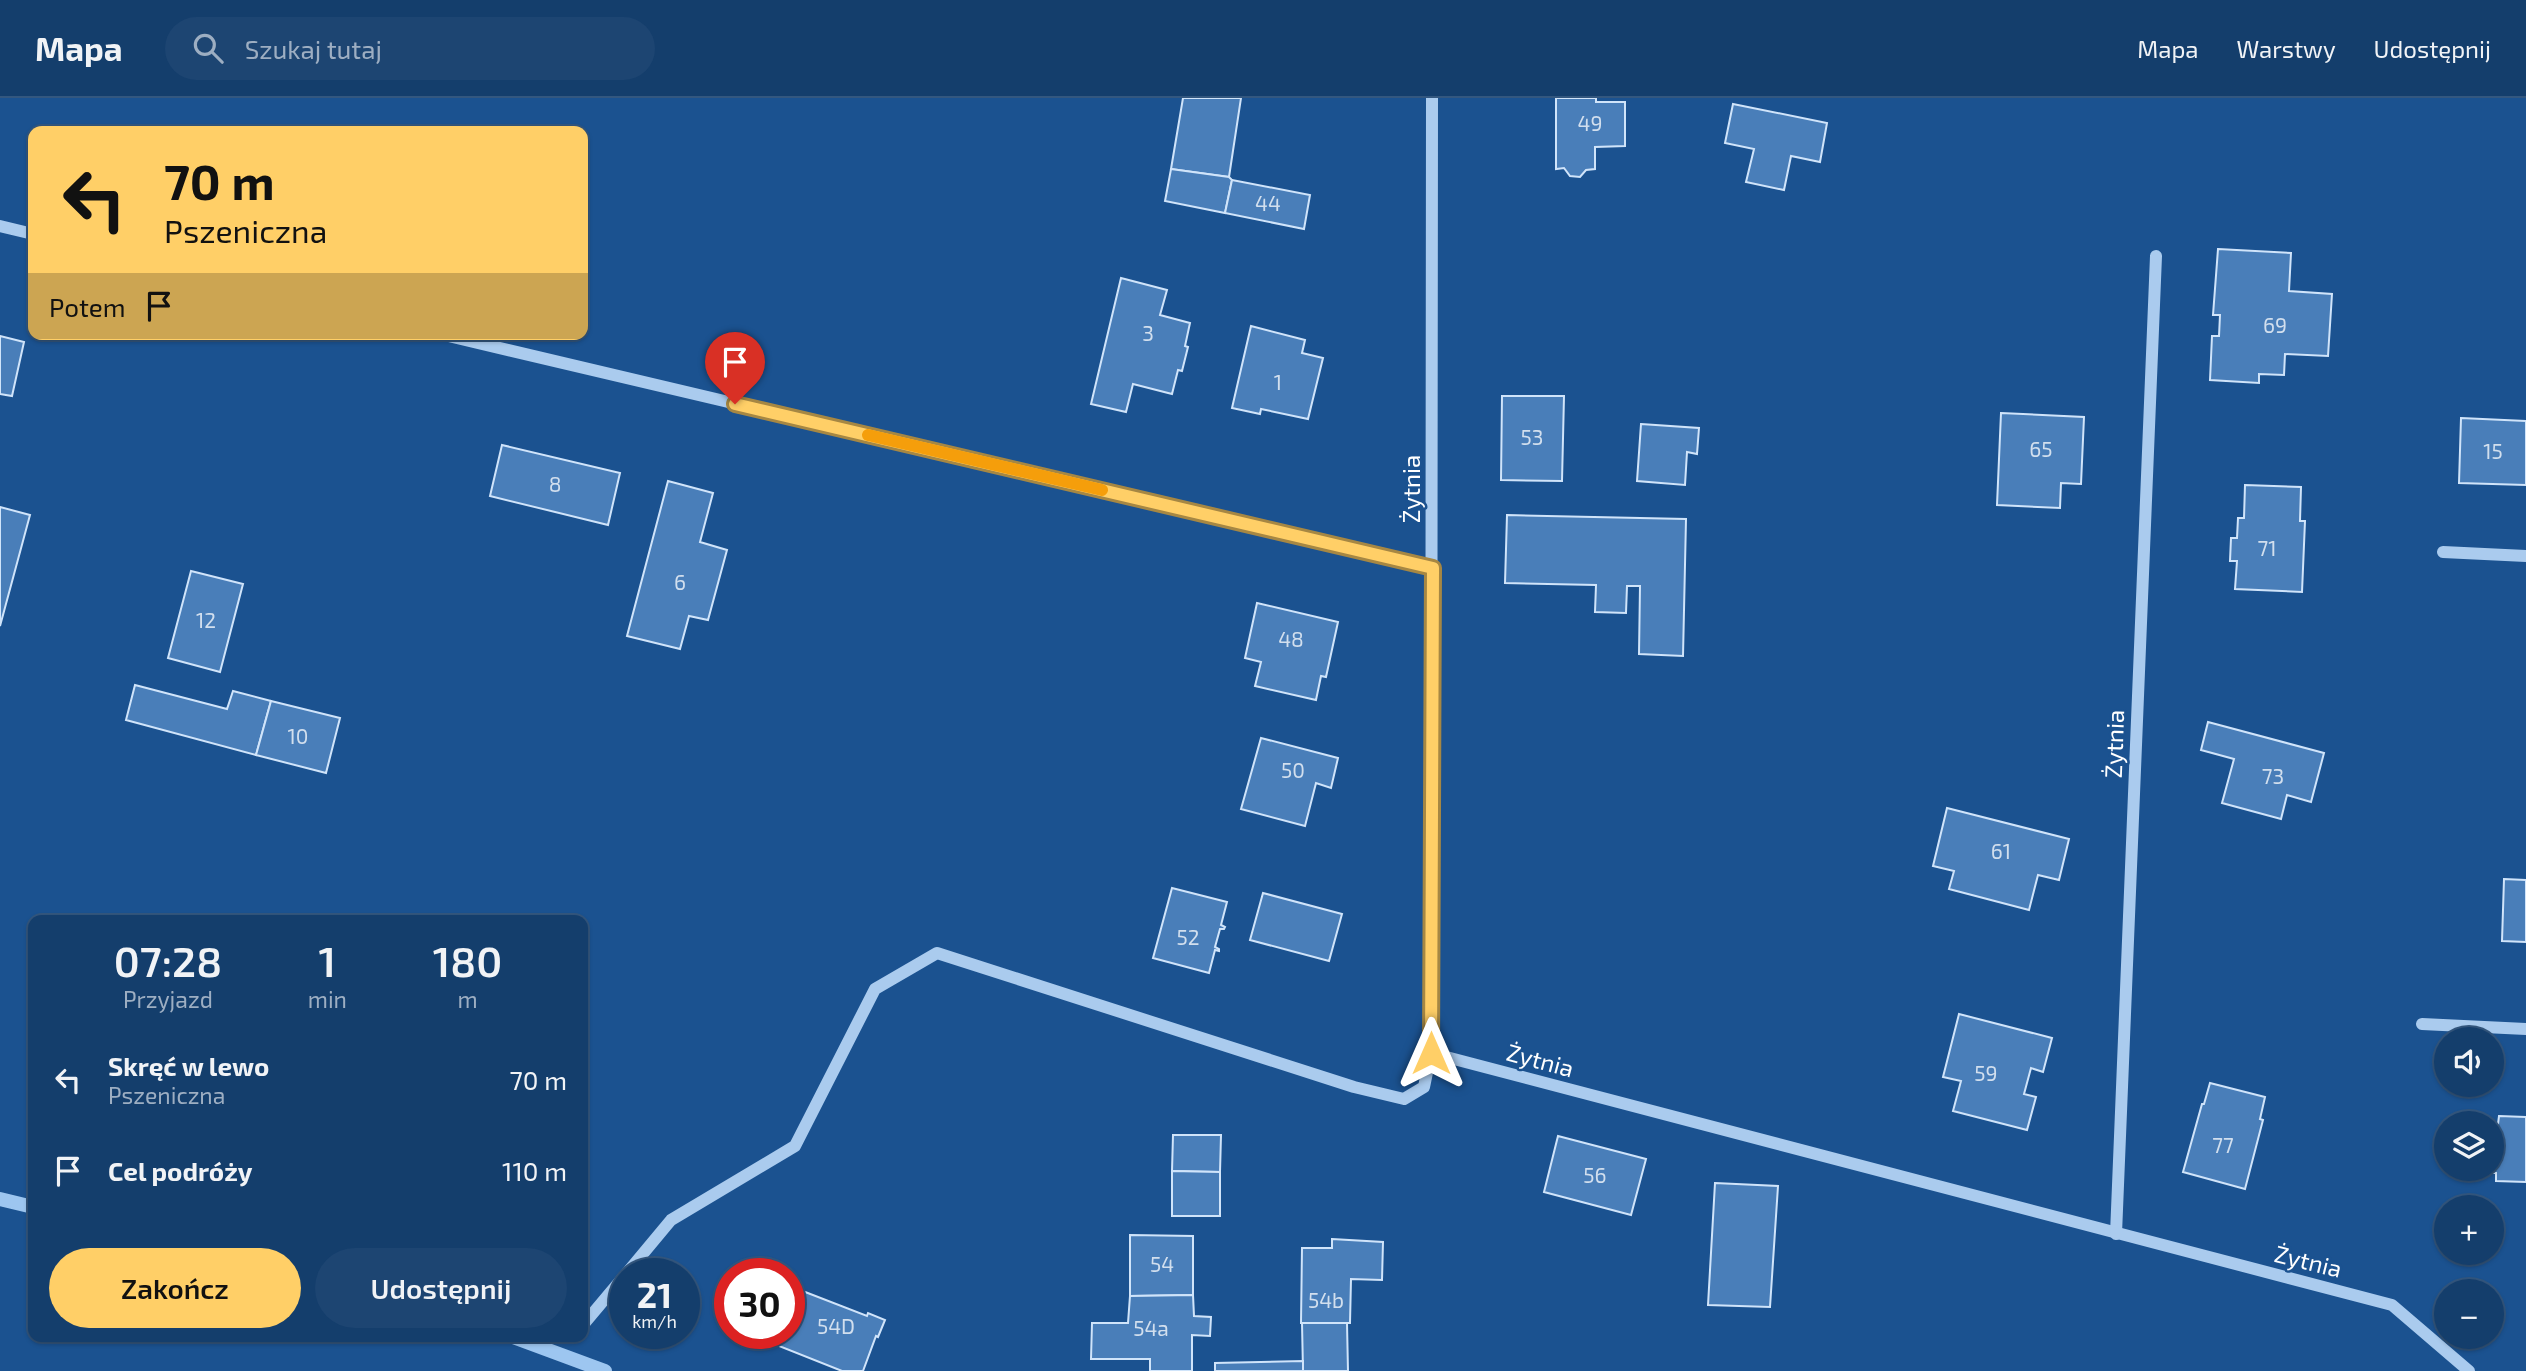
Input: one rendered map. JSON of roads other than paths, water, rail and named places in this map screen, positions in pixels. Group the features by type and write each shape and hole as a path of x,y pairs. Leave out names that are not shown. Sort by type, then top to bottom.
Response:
{"street":[{"name":"Żytnia","path":"1432,98 1431,1053 2392,1306 2469,1371"},
{"path":"0,226 28,233"},
{"name":"Żytnia","path":"2116,1234 2156,256"},
{"path":"465,340 1433,568"},
{"path":"2443,552 2526,556"},
{"path":"639,1258 671,1220 795,1146 876,989 937,953 1354,1087 1404,1099 1424,1087 1431,1053"},
{"path":"2422,1024 2526,1029"},
{"path":"588,1319 609,1294"}],"waterway":[{"path":"0,1199 28,1206"},
{"path":"527,1342 605,1371"}]}
